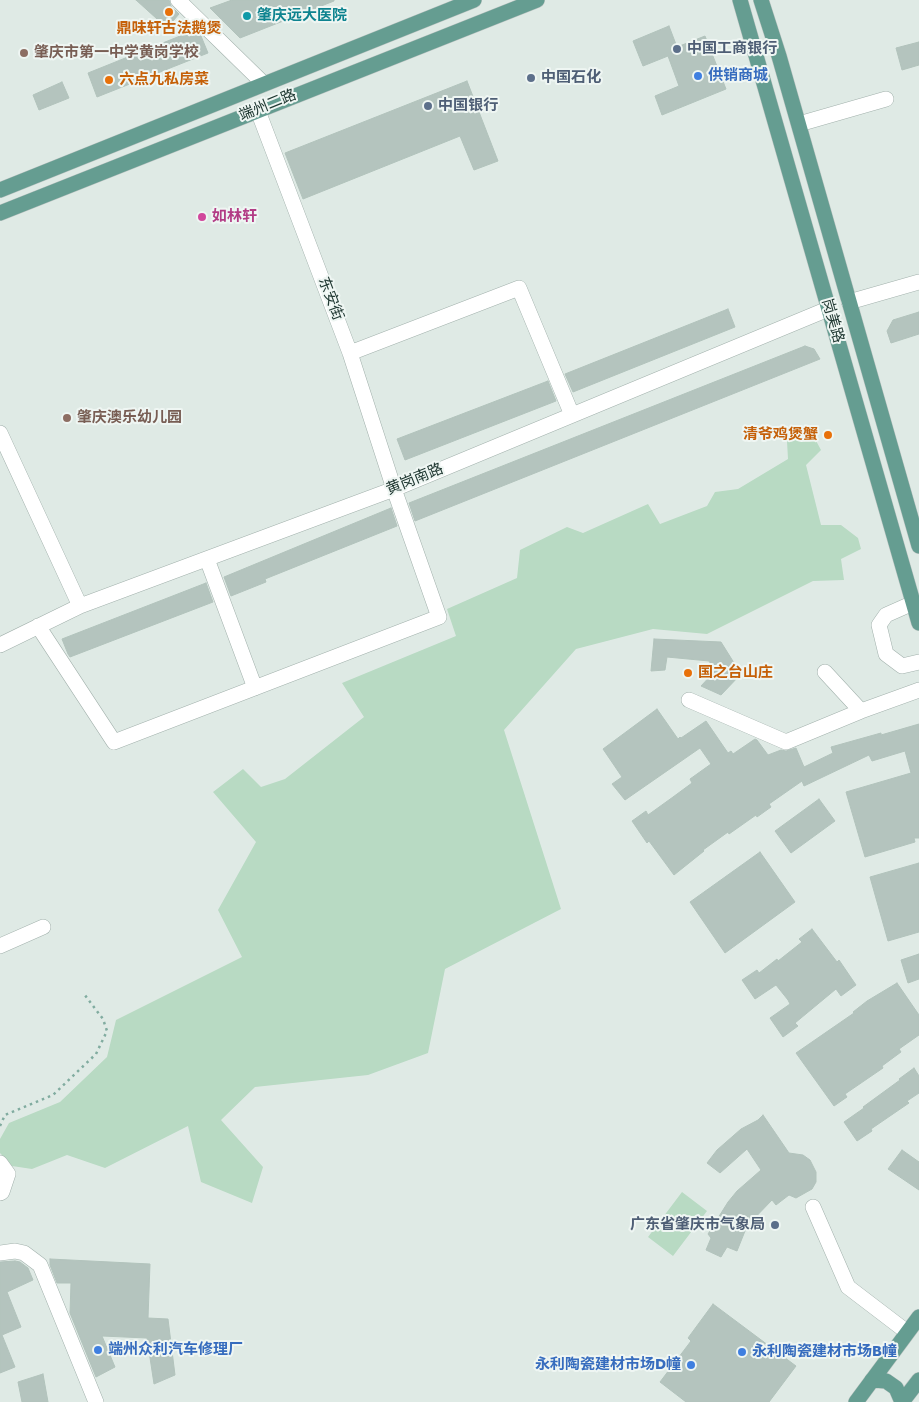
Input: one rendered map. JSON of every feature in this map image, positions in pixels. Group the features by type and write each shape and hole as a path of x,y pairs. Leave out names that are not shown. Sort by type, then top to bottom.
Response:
{"main road":[{"name":"端州二路","path":"0,190 474,0"},
{"name":"端州二路","path":"0,213 537,0"},
{"path":"733,0 744,19"},
{"path":"740,0 744,19"},
{"name":"岗美路","path":"763,3 919,546"},
{"path":"452,9 461,30"},
{"name":"岗美路","path":"744,19 919,622"},
{"path":"757,63 779,56"},
{"path":"856,1402 919,1317"},
{"path":"872,1380 886,1381 896,1388 902,1402 918,1382"}],"street":[{"path":"178,0 264,84"},
{"path":"799,124 886,99"},
{"name":"东安街","path":"254,688 439,617 394,490 350,353 258,111"},
{"path":"849,302 919,282"},
{"path":"350,353 519,288 572,415"},
{"name":"黄岗南路","path":"0,645 80,606 394,490 828,308"},
{"path":"0,433 80,606"},
{"path":"38,626 114,742 254,688 206,560"},
{"path":"913,602 886,615 879,625 886,654 902,666 919,662"},
{"path":"825,672 861,711"},
{"path":"689,700 786,742 861,711 919,690"},
{"path":"0,946 43,927"},
{"path":"0,1162 8,1174 0,1194"},
{"path":"813,1208 848,1288 907,1332"},
{"path":"0,1253 24,1252 40,1265 96,1402"}],"path":[{"path":"0,1126 5,1115 52,1095 96,1054 107,1031 103,1020 84,994"}],"green space":[{"path":"814,437 821,450 806,465 821,525 841,525 858,538 861,549 841,559 844,580 813,581 707,634 653,629 576,649 504,730 561,909 445,969 428,1053 368,1075 255,1087 221,1120 263,1167 252,1203 201,1182 188,1126 105,1168 67,1155 32,1169 12,1166 0,1153 0,1139 9,1123 60,1102 107,1057 116,1020 242,957 218,910 256,842 213,792 243,769 261,787 285,779 364,717 342,683 456,636 447,609 517,578 520,550 567,527 583,533 648,504 660,524 707,506 715,492 738,489 788,459 787,441"},
{"path":"682,1192 707,1211 673,1256 648,1237"}],"building":[{"path":"136,0 169,0 171,6 179,14 167,28"},
{"name":"肇庆远大医院","path":"232,0 334,1 240,38 210,8"},
{"name":"供销商城","path":"669,26 677,47 705,36 726,89 662,115 655,96 679,86 668,56 643,66 633,41"},
{"path":"195,30 201,36 208,53 97,97 88,73"},
{"path":"919,42 919,65 902,70 896,48"},
{"path":"467,81 498,161 474,170 460,136 303,199 285,153"},
{"path":"62,82 69,98 39,110 33,95"},
{"path":"728,309 735,327 573,392 565,374"},
{"path":"919,312 919,334 891,343 887,331 893,320"},
{"path":"805,346 814,349 820,359 415,521 409,503"},
{"path":"548,381 556,401 405,460 397,439"},
{"path":"391,508 397,526 265,579 266,582 231,596 224,577"},
{"path":"206,583 213,602 70,657 68,654 62,639"},
{"path":"654,639 721,642 741,674 721,695 701,686 715,671 709,661 667,657 665,670 651,671"},
{"path":"657,709 678,739 706,721 728,753 731,751 733,754 755,739 768,755 781,750 786,751 796,748 804,767 833,753 831,747 919,724 919,838 914,838 915,842 865,857 846,792 911,773 905,751 872,761 869,755 804,786 802,781 769,804 771,807 757,817 756,815 729,834 728,832 703,850 674,875 649,841 647,843 632,821 646,811 648,815 673,797 692,783 690,779 711,764 700,748 625,800 612,784 622,777 603,749"},
{"path":"819,799 835,821 791,853 775,831"},
{"path":"760,852 795,902 725,953 690,902"},
{"path":"919,863 919,932 888,941 870,877"},
{"path":"812,929 837,962 839,960 856,985 841,996 836,989 795,1023 798,1026 783,1037 770,1018 790,1004 788,1000 776,985 755,999 742,980 757,970 759,973 777,959 778,961 802,942 799,939"},
{"path":"919,954 919,979 908,983 901,960"},
{"path":"897,983 919,1015 919,1035 899,1049 901,1052 882,1066 883,1068 845,1094 847,1097 834,1106 796,1053 854,1013 867,1001"},
{"path":"914,1068 919,1076 919,1093 907,1101 909,1103 857,1141 844,1122"},
{"path":"763,1115 789,1153 803,1155 810,1160 816,1172 816,1182 812,1189 796,1198 789,1195 776,1205 772,1200 747,1226 737,1251 727,1247 721,1257 706,1250 711,1238 708,1234 737,1191 761,1170 747,1149 720,1173 707,1163 717,1150 741,1129 758,1120"},
{"path":"902,1150 919,1162 919,1190 888,1169"},
{"path":"50,1259 150,1264 148,1318 168,1319 175,1375 154,1384 147,1338 102,1336 115,1367 96,1377 70,1313 71,1283 57,1283 50,1265"},
{"path":"15,1261 28,1268 33,1280 7,1292 21,1327 2,1335 15,1367 0,1373 0,1262"},
{"path":"713,1304 796,1366 769,1402 686,1402 660,1382 691,1341 688,1338"},
{"path":"43,1374 48,1402 22,1402 18,1382"}],"place":[{"name":"鼎味轩古法鹅煲","path":"169,12"},
{"name":"肇庆远大医院","path":"247,16"},
{"name":"中国工商银行","path":"677,49"},
{"name":"肇庆市第一中学黄岗学校","path":"24,53"},
{"name":"供销商城","path":"698,76"},
{"name":"中国石化","path":"531,78"},
{"name":"六点九私房菜","path":"109,80"},
{"name":"中国银行","path":"428,106"},
{"name":"如林轩","path":"202,217"},
{"name":"肇庆澳乐幼儿园","path":"67,418"},
{"name":"清爷鸡煲蟹","path":"828,435"},
{"name":"国之台山庄","path":"688,673"},
{"name":"广东省肇庆市气象局","path":"775,1225"},
{"name":"端州众利汽车修理厂","path":"98,1350"},
{"name":"永利陶瓷建材市场B幢","path":"742,1352"},
{"name":"永利陶瓷建材市场D幢","path":"691,1365"}]}
